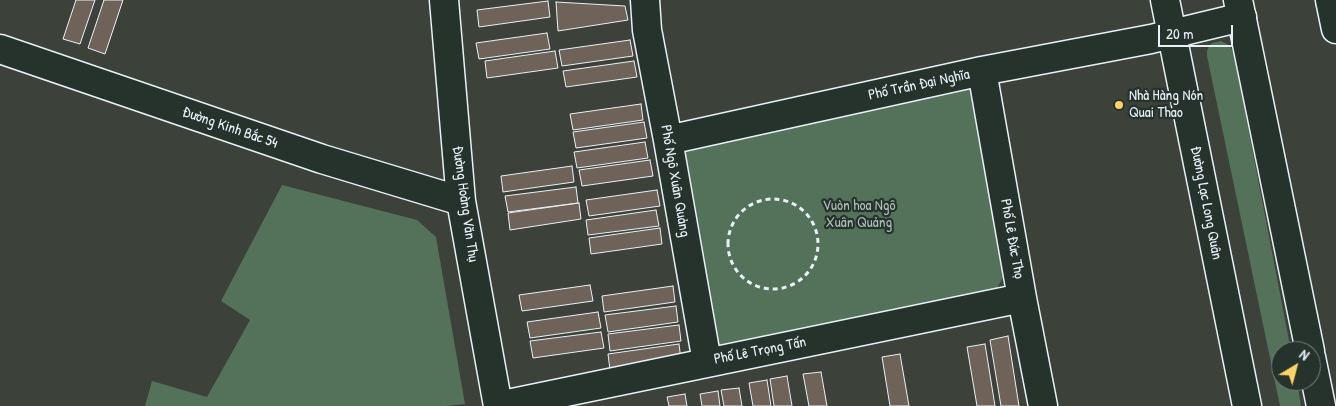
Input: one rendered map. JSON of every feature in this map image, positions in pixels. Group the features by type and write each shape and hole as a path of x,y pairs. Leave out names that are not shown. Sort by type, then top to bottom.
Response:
{"street":[{"name":"Đường Hoàng Văn Thụ","path":"444,0 462,201 498,406"},
{"name":"Phố Ngô Xuân Quảng","path":"645,0 647,30 707,362"},
{"name":"Đường Lạc Long Quân","path":"1165,0 1247,406"},
{"path":"1330,0 1336,29"},
{"name":"Phố Trần Đại Nghĩa","path":"668,140 982,71 1151,39 1240,9"},
{"path":"1240,9 1308,341"},
{"name":"Đường Kinh Bắc 54","path":"0,49 322,159 462,201"},
{"name":"Phố Lê Đức Thọ","path":"982,71 1043,406"},
{"name":"Phố Lê Trọng Tấn","path":"498,406 1022,298"},
{"path":"1318,391 1321,406"}],"path":[{"path":"772,199 788,202 801,209 811,221 817,236 817,251 812,266 803,278 790,286 774,289 759,287 747,281 736,271 730,258 729,230 736,218 746,208 758,201 772,199"}],"green space":[{"path":"1221,41 1230,46 1234,54 1289,341 1271,341 1271,363 1207,56 1207,51 1212,43"},
{"name":"Vuòn hoa Ngô Xuân Quảng","path":"963,81 981,96 1003,278 991,298 721,353 710,345 679,153 688,141"},
{"path":"282,185 417,220 436,237 465,404 447,406 145,406 152,381 207,397 250,320 221,301"},
{"path":"1277,391 1299,391 1301,406 1280,406"}],"building":[{"path":"76,0 95,0 80,44 63,39"},
{"path":"104,0 123,0 105,54 88,48"},
{"path":"548,1 550,17 479,27 477,10"},
{"path":"556,2 625,6 628,20 558,31"},
{"path":"547,33 550,49 479,59 476,43"},
{"path":"630,40 633,56 562,66 559,50"},
{"path":"555,51 558,68 487,78 485,61"},
{"path":"634,61 637,77 566,87 563,71"},
{"path":"641,104 643,120 573,130 570,114"},
{"path":"644,122 647,138 576,148 573,132"},
{"path":"645,142 648,158 577,168 574,152"},
{"path":"650,160 653,176 582,186 579,170"},
{"path":"572,166 574,182 503,192 501,176"},
{"path":"576,187 578,203 508,212 505,196"},
{"path":"657,190 660,206 589,216 586,200"},
{"path":"579,203 581,219 510,230 508,213"},
{"path":"656,210 659,226 588,235 586,220"},
{"path":"660,228 662,244 591,254 589,238"},
{"path":"590,285 593,301 522,311 519,295"},
{"path":"673,286 675,302 604,312 602,296"},
{"path":"676,306 678,322 608,332 605,315"},
{"path":"598,312 601,328 530,338 527,322"},
{"path":"679,325 681,341 610,351 608,334"},
{"path":"601,332 604,348 533,358 530,341"},
{"path":"1008,336 1019,406 1001,406 990,340"},
{"path":"679,344 681,360 610,370 608,354"},
{"path":"985,344 995,406 977,406 967,347"},
{"path":"900,354 909,406 890,406 882,357"},
{"path":"821,372 827,406 809,406 803,374"},
{"path":"787,376 792,406 774,406 770,379"},
{"path":"767,380 771,406 753,406 749,383"},
{"path":"739,388 742,406 724,406 721,390"},
{"path":"718,391 720,406 702,406 700,394"},
{"path":"685,394 687,406 669,406 667,397"}],"place":[{"name":"Nhà Hàng Nón Quai Thao","path":"1119,105"}]}
